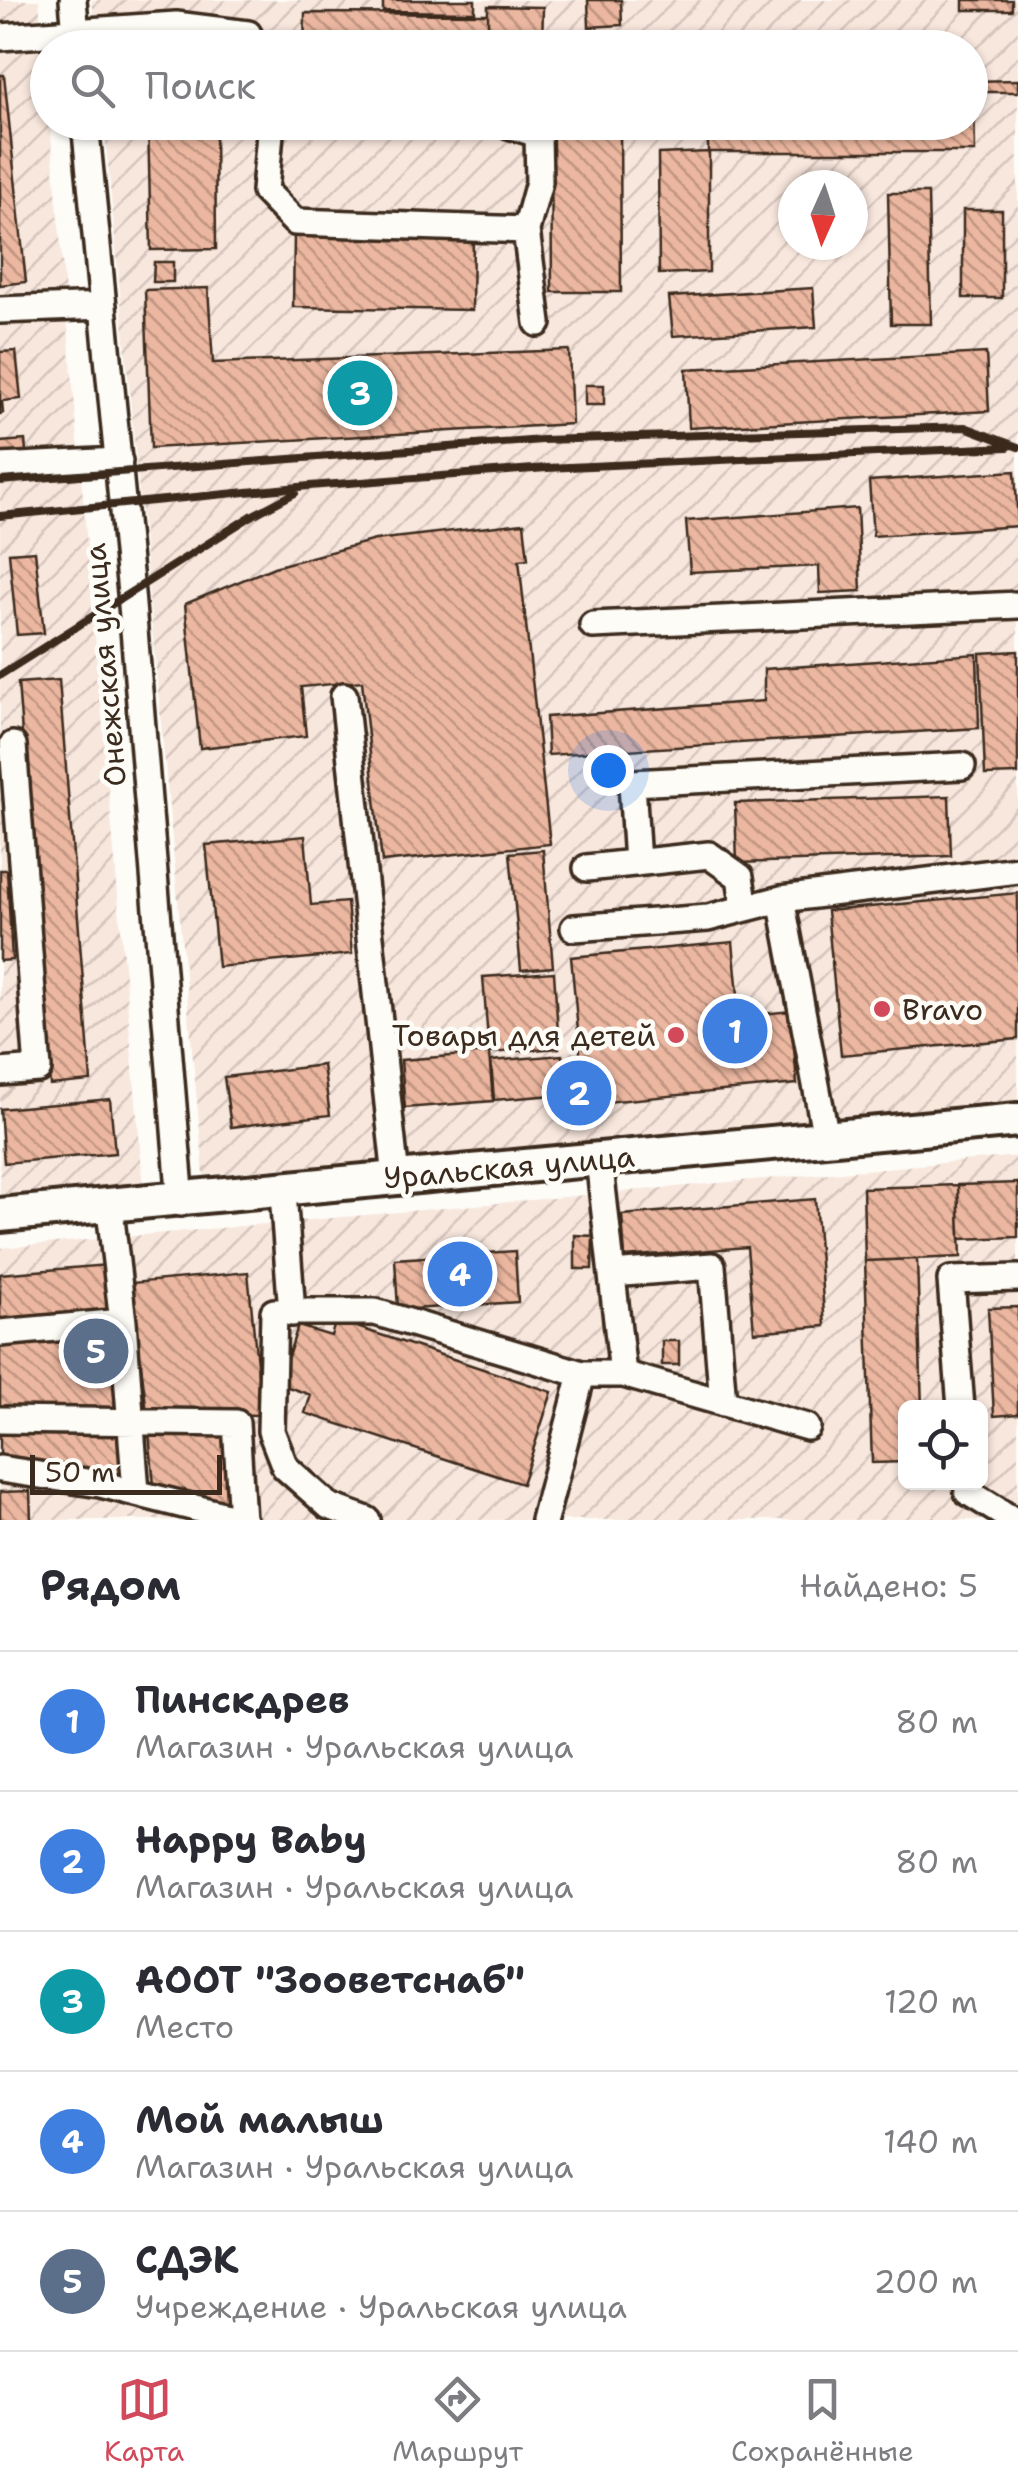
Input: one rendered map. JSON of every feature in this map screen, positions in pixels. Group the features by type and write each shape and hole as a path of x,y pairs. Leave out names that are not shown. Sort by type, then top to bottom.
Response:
{"main road":[{"name":"Уральская улица","path":"0,1218 396,1178 1018,1123"},
{"name":"Уральская улица","path":"0,1218 1018,1123"}],"street":[{"path":"73,0 76,30"},
{"path":"143,30 176,25 216,30"},
{"path":"0,37 30,38"},
{"name":"Онежская улица","path":"87,140 119,461 181,1200"},
{"path":"269,140 265,190 295,222 526,230"},
{"path":"538,140 539,182 526,230 538,323"},
{"path":"0,310 104,306"},
{"path":"0,467 119,461"},
{"path":"592,625 1018,605"},
{"path":"344,696 396,1178"},
{"path":"0,1072 38,1069 14,745"},
{"path":"637,863 632,783 962,766"},
{"path":"586,868 709,855 740,877 744,908"},
{"path":"574,928 708,918 782,899 1018,870"},
{"path":"782,899 826,1138"},
{"path":"599,1161 623,1374"},
{"path":"283,1193 292,1312"},
{"path":"110,1210 136,1492"},
{"path":"612,1274 712,1266 723,1403"},
{"path":"960,1400 951,1280 1018,1278"},
{"path":"366,1520 329,1506 285,1467 271,1432 274,1312 374,1312 582,1374 623,1374 807,1427"},
{"path":"0,1333 123,1322"},
{"path":"544,1520 582,1374"},
{"path":"0,1420 236,1423 242,1520 136,1492 0,1470"},
{"path":"968,1490 1014,1520"}],"shaded area":[{"path":"0,0 39,0 41,30 30,30 30,140 51,140 143,1182 0,1196"},
{"path":"92,0 1018,0 1018,1105 204,1175 106,140 988,140 988,30 95,30"},
{"path":"1018,1156 1018,1520 0,1520 0,1248"}],"building":[{"path":"383,0 475,0 475,12 383,11"},
{"path":"588,0 621,0 622,25 589,27"},
{"path":"963,0 1012,0 1012,10 963,10"},
{"path":"488,6 543,7 542,30 488,30"},
{"path":"305,13 488,14 488,30 305,30"},
{"path":"0,75 4,75 26,282 0,285"},
{"path":"1018,80 1018,92 988,92 988,81"},
{"path":"148,140 215,140 216,249 151,250"},
{"path":"551,140 620,140 621,292 552,292"},
{"path":"708,140 975,140 975,152 708,152"},
{"path":"709,152 709,272 659,274 658,154"},
{"path":"888,193 928,193 931,324 891,324"},
{"path":"963,210 1002,210 1002,298 963,298"},
{"path":"294,233 473,236 472,310 293,307"},
{"path":"154,262 173,262 173,282 153,282"},
{"path":"208,288 213,363 569,350 572,424 151,448 145,290"},
{"path":"813,288 816,327 673,336 669,297"},
{"path":"16,351 21,399 2,401 0,414 0,352"},
{"path":"986,353 989,411 689,428 686,369"},
{"path":"585,385 604,385 604,405 585,405"},
{"path":"25,440 27,462 0,464 0,442"},
{"path":"1015,471 1018,526 873,536 869,481"},
{"path":"857,508 861,591 820,593 819,566 690,572 686,521"},
{"path":"524,523 528,559 519,560 550,844 382,862 362,681 301,687 306,736 200,748 185,604 274,567 375,540"},
{"path":"35,551 44,633 17,635 9,553"},
{"path":"1018,651 1018,774 985,775 980,653"},
{"path":"977,654 979,728 548,755 546,717 764,701 764,669"},
{"path":"59,680 91,1081 50,1085 18,683"},
{"path":"949,796 951,856 737,863 735,803"},
{"path":"305,836 311,905 347,902 352,954 218,967 206,845"},
{"path":"543,850 553,967 521,970 510,853"},
{"path":"0,870 7,870 12,960 0,961"},
{"path":"1018,893 1018,1039 841,1055 827,911"},
{"path":"733,942 740,1016 791,1011 797,1084 585,1104 571,957"},
{"path":"554,972 559,1048 489,1053 483,977"},
{"path":"489,1053 493,1101 405,1108 401,1060"},
{"path":"562,1055 566,1094 494,1100 491,1061"},
{"path":"323,1065 330,1115 231,1127 224,1077"},
{"path":"110,1099 115,1153 4,1163 0,1109"},
{"path":"1018,1183 1018,1237 960,1239 958,1185"},
{"path":"958,1185 961,1257 865,1261 863,1188"},
{"path":"815,1199 825,1326 754,1332 747,1247 625,1257 622,1215"},
{"path":"575,1235 593,1236 592,1269 575,1269"},
{"path":"515,1251 518,1302 398,1310 395,1259"},
{"path":"917,1259 922,1400 898,1400 898,1462 872,1463 865,1261"},
{"path":"107,1265 111,1314 0,1324 0,1274"},
{"path":"248,1272 262,1415 147,1413 131,1283"},
{"path":"1018,1307 1018,1414 994,1416 988,1308"},
{"path":"336,1320 552,1392 522,1484 305,1413 311,1395 279,1384 298,1326 331,1336"},
{"path":"110,1335 119,1414 0,1413 0,1346"},
{"path":"110,1335 119,1414 0,1413 0,1346"},
{"path":"662,1341 679,1341 679,1365 662,1365"},
{"path":"0,1432 121,1432 127,1480 0,1459"},
{"path":"149,1433 229,1434 235,1509 154,1485"},
{"path":"30,1491 31,1520 0,1520 0,1492"}],"railway":[{"path":"0,481 542,440 965,427 1018,447"},
{"path":"0,516 547,468 1008,447"},
{"path":"0,675 253,515 295,493"}],"place":[{"name":"АООТ \"Зооветснаб\"","path":"360,393"},
{"name":"Bravo","path":"882,1009"},
{"name":"Пинскдрев","path":"735,1031"},
{"name":"Товары для детей","path":"676,1035"},
{"name":"Happy Baby","path":"579,1093"},
{"name":"Мой малыш","path":"460,1274"},
{"name":"СДЭК","path":"96,1351"}]}
